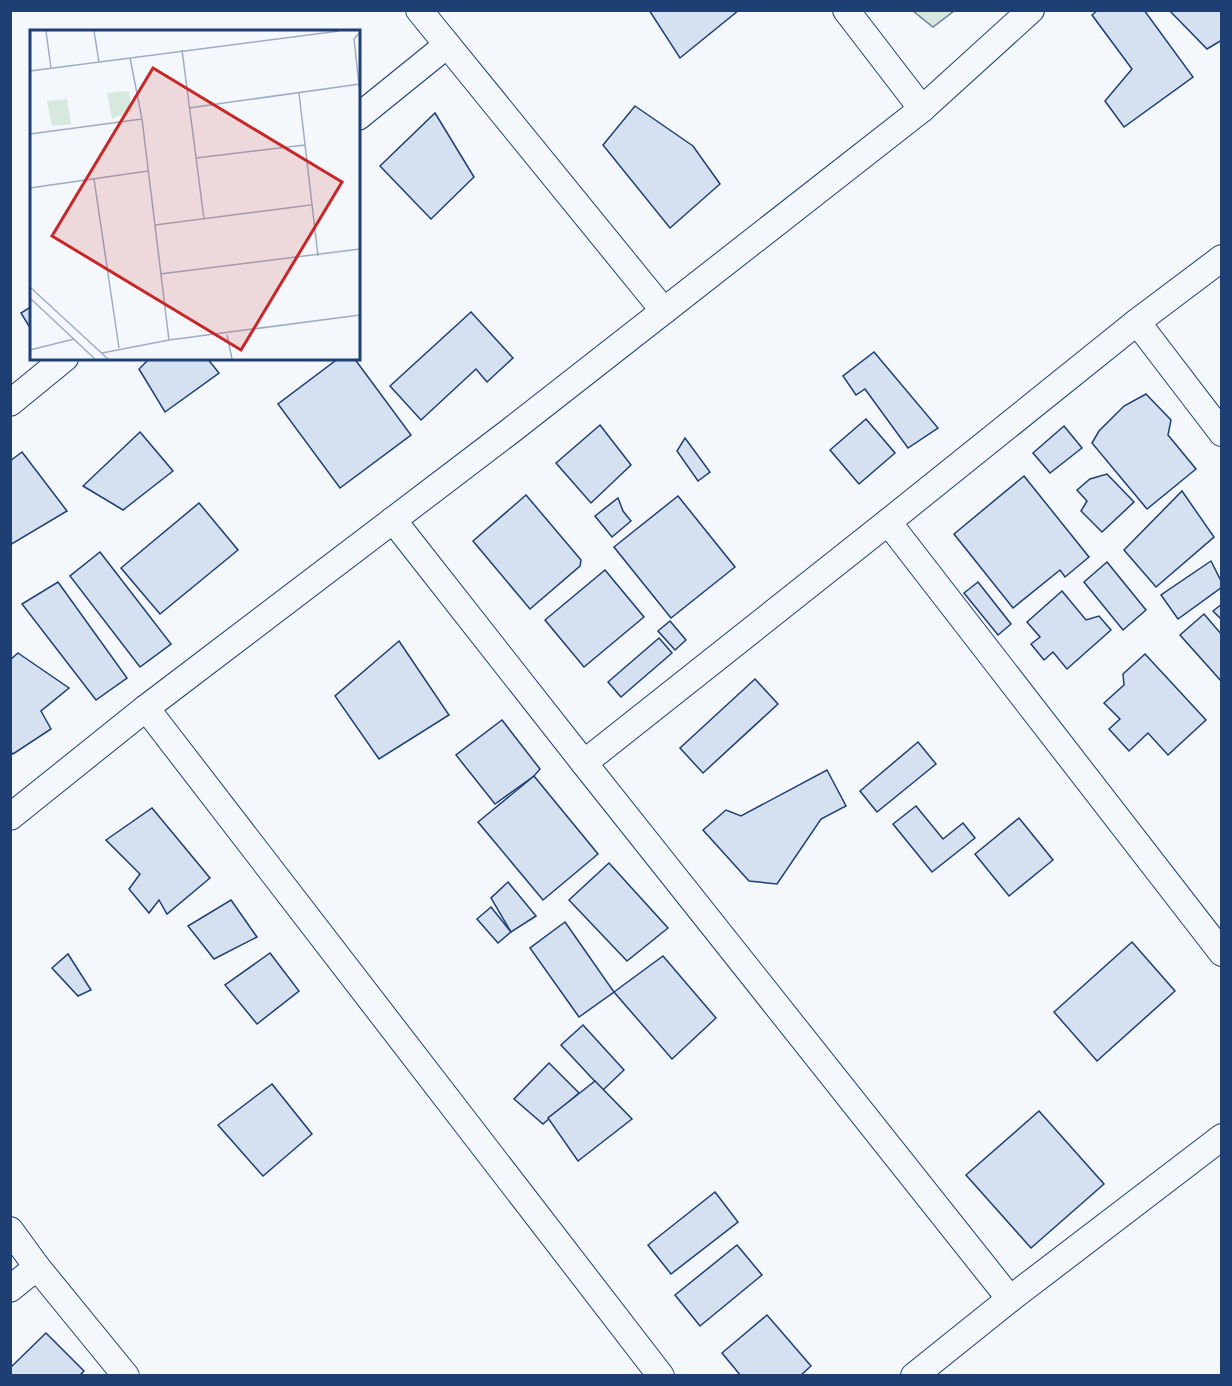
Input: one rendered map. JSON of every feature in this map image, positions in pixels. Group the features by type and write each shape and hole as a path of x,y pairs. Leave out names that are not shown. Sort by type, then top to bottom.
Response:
{"street":[{"path":"419,10 664,311"},
{"path":"846,10 921,109"},
{"path":"10,817 146,708 509,432 921,109 1031,10"},
{"path":"360,115 447,45"},
{"path":"584,763 1137,322 1221,258"},
{"path":"1137,322 1221,433"},
{"path":"10,403 63,360"},
{"path":"393,520 1010,1299"},
{"path":"888,522 1221,953"},
{"path":"146,708 661,1376"},
{"path":"914,1376 1221,1137"},
{"path":"10,1230 37,1267 126,1376"},
{"path":"10,1289 37,1267"}],"shaded area":[{"path":"913,11 954,11 933,27"}],"building":[{"path":"649,10 739,10 680,58"},
{"path":"1098,10 1144,10 1193,77 1124,127 1105,101 1132,69 1092,15"},
{"path":"1169,10 1222,10 1222,40 1207,49"},
{"path":"635,106 693,146 720,184 670,228 603,145"},
{"path":"435,113 474,177 431,219 380,166"},
{"path":"30,307 30,328 21,313"},
{"path":"471,312 513,358 487,382 476,369 421,420 390,386"},
{"path":"874,352 938,428 908,448 865,389 856,395 843,376"},
{"path":"148,360 209,360 219,373 165,412 139,369"},
{"path":"336,360 355,360 411,435 340,488 278,404"},
{"path":"1146,394 1171,420 1168,435 1196,469 1147,509 1092,443 1099,431 1124,406"},
{"path":"866,419 895,453 859,484 830,450"},
{"path":"600,425 631,465 591,503 556,463"},
{"path":"1064,426 1082,448 1050,473 1033,453"},
{"path":"140,432 173,471 123,510 83,486"},
{"path":"685,438 710,472 698,481 677,451"},
{"path":"22,452 67,511 10,545 10,461"},
{"path":"1107,474 1134,502 1102,532 1081,511 1087,501 1077,490 1090,479"},
{"path":"1024,476 1089,557 1065,577 1060,570 1013,608 954,534"},
{"path":"1182,491 1214,537 1156,587 1124,550"},
{"path":"526,495 581,560 580,566 530,609 473,541"},
{"path":"678,496 735,567 671,618 614,547"},
{"path":"618,498 623,511 631,521 612,537 595,516"},
{"path":"199,503 238,550 160,614 121,568"},
{"path":"100,552 171,644 140,667 70,576"},
{"path":"1211,561 1222,587 1178,619 1161,595"},
{"path":"1107,562 1146,610 1123,630 1084,582"},
{"path":"605,570 644,617 584,667 545,620"},
{"path":"58,582 127,678 96,700 22,604"},
{"path":"978,582 1011,624 998,635 964,593"},
{"path":"1062,591 1086,620 1099,616 1111,630 1067,669 1053,652 1044,660 1031,644 1040,637 1027,622"},
{"path":"1222,604 1222,620 1213,611"},
{"path":"1204,614 1222,635 1222,682 1180,635"},
{"path":"670,621 686,640 675,650 658,631"},
{"path":"659,638 672,653 621,697 608,682"},
{"path":"399,641 449,715 379,759 335,696"},
{"path":"18,653 69,688 41,711 51,729 13,754 10,751 10,660"},
{"path":"1145,654 1206,720 1168,755 1148,733 1129,751 1109,729 1120,719 1104,703 1124,685 1123,674"},
{"path":"755,679 778,704 703,773 680,748"},
{"path":"502,720 540,769 534,776 495,804 456,755"},
{"path":"918,742 936,764 877,812 860,791"},
{"path":"827,770 846,806 821,819 777,884 749,881 703,830 726,810 741,816"},
{"path":"534,776 598,854 543,900 478,822"},
{"path":"916,806 943,839 963,823 975,838 932,872 893,824"},
{"path":"152,808 210,878 167,914 159,900 149,913 129,889 140,874 106,840"},
{"path":"1019,818 1053,860 1009,896 975,854"},
{"path":"609,863 668,928 627,961 569,900"},
{"path":"508,882 536,916 511,932 491,898"},
{"path":"231,900 257,937 214,959 188,926"},
{"path":"491,907 511,932 498,943 477,919"},
{"path":"565,922 614,992 579,1017 530,948"},
{"path":"1132,942 1175,991 1097,1061 1054,1012"},
{"path":"270,953 299,991 257,1024 225,985"},
{"path":"68,954 91,990 78,996 52,968"},
{"path":"663,956 716,1018 672,1059 614,992"},
{"path":"583,1025 624,1070 603,1090 561,1045"},
{"path":"549,1063 579,1093 543,1124 514,1099"},
{"path":"595,1081 632,1119 578,1161 548,1118"},
{"path":"272,1084 312,1134 263,1176 218,1125"},
{"path":"1039,1111 1104,1184 1031,1248 966,1175"},
{"path":"715,1192 738,1222 671,1274 648,1245"},
{"path":"737,1245 762,1275 700,1326 675,1295"},
{"path":"767,1315 811,1366 800,1376 741,1376 722,1353"},
{"path":"46,1333 84,1371 79,1376 10,1376 10,1368"}]}
